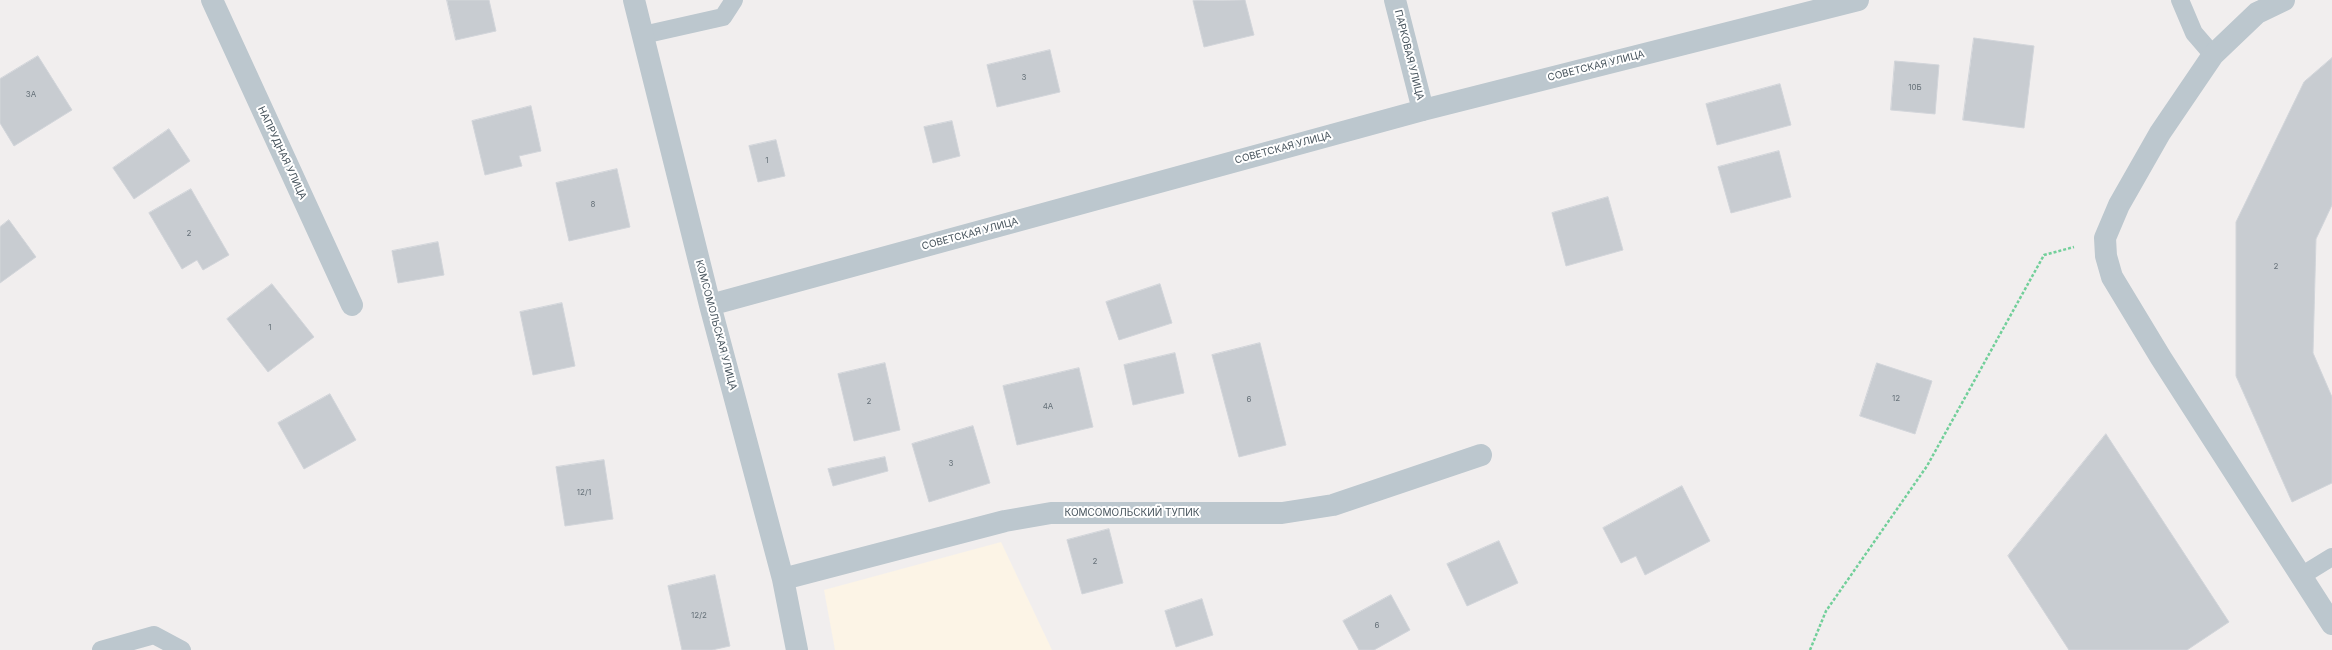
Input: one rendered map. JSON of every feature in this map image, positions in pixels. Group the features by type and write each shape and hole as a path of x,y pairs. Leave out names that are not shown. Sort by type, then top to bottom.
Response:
{"street":[{"name":"НАПРУДНАЯ УЛИЦА","path":"212,0 352,305"},
{"name":"КОМСОМОЛЬСКАЯ УЛИЦА","path":"634,0 710,305 783,579 797,650"},
{"name":"ПАРКОВАЯ УЛИЦА","path":"1395,0 1423,110"},
{"name":"СОВЕТСКАЯ УЛИЦА","path":"710,305 1423,110 1858,0"},
{"path":"2284,0 2257,13 2213,54 2160,133 2119,205 2105,238 2106,256 2112,277 2161,358 2332,624"},
{"name":"КОМСОМОЛЬСКИЙ ТУПИК","path":"783,579 1006,521 1051,513 1282,514 1333,504 1481,456"}],"lane":[{"path":"643,35 723,17 734,0"},
{"path":"2180,0 2194,33 2213,54"},
{"path":"2301,576 2332,558"},
{"path":"101,650 154,635 182,650"}],"path":[{"path":"1810,650 1826,611 1928,466 2044,255 2105,238"}],"shaded area":[{"path":"1001,542 1052,650 835,650 824,590"}],"building":[{"path":"447,0 489,0 496,31 456,40"},
{"path":"1245,0 1254,35 1204,47 1193,1"},
{"path":"1974,38 2034,46 2024,128 1963,120"},
{"path":"1050,50 1060,92 997,107 987,65"},
{"path":"38,56 72,110 14,146 0,123 0,79"},
{"path":"2332,58 2332,205 2316,239 2313,353 2332,397 2332,483 2292,502 2236,376 2236,222 2304,82"},
{"path":"1895,61 1939,65 1935,114 1891,110"},
{"path":"1780,84 1791,125 1717,145 1706,104"},
{"path":"531,106 541,151 519,156 522,166 485,175 472,121"},
{"path":"952,121 960,156 933,163 924,127"},
{"path":"169,129 190,161 134,199 113,168"},
{"path":"776,140 785,176 758,182 749,146"},
{"path":"1779,151 1791,197 1731,213 1718,167"},
{"path":"617,169 630,227 569,241 556,183"},
{"path":"191,189 229,255 203,270 197,260 182,269 149,213"},
{"path":"1608,197 1623,250 1566,266 1552,213"},
{"path":"9,220 36,257 0,283 0,227"},
{"path":"438,242 444,275 398,283 392,251"},
{"path":"272,284 314,337 268,372 227,319"},
{"path":"1160,284 1172,323 1119,340 1106,302"},
{"path":"562,303 575,366 533,375 520,312"},
{"path":"1260,343 1286,445 1239,457 1212,355"},
{"path":"1175,353 1184,393 1133,405 1124,365"},
{"path":"885,363 900,430 854,441 838,374"},
{"path":"1877,363 1932,381 1915,434 1860,416"},
{"path":"1079,368 1093,427 1017,445 1003,386"},
{"path":"330,394 356,440 304,469 278,423"},
{"path":"973,426 990,483 929,502 912,444"},
{"path":"2106,434 2229,622 2187,650 2069,650 2008,556"},
{"path":"885,457 888,471 833,486 828,469"},
{"path":"604,460 613,519 565,526 556,467"},
{"path":"1682,486 1710,541 1645,575 1636,556 1621,563 1603,528"},
{"path":"1109,529 1123,583 1082,594 1067,540"},
{"path":"1499,541 1518,583 1467,606 1447,564"},
{"path":"715,575 730,646 712,650 682,650 668,586"},
{"path":"1391,595 1410,630 1374,650 1359,650 1343,621"},
{"path":"1202,599 1213,635 1176,647 1165,611"}]}
